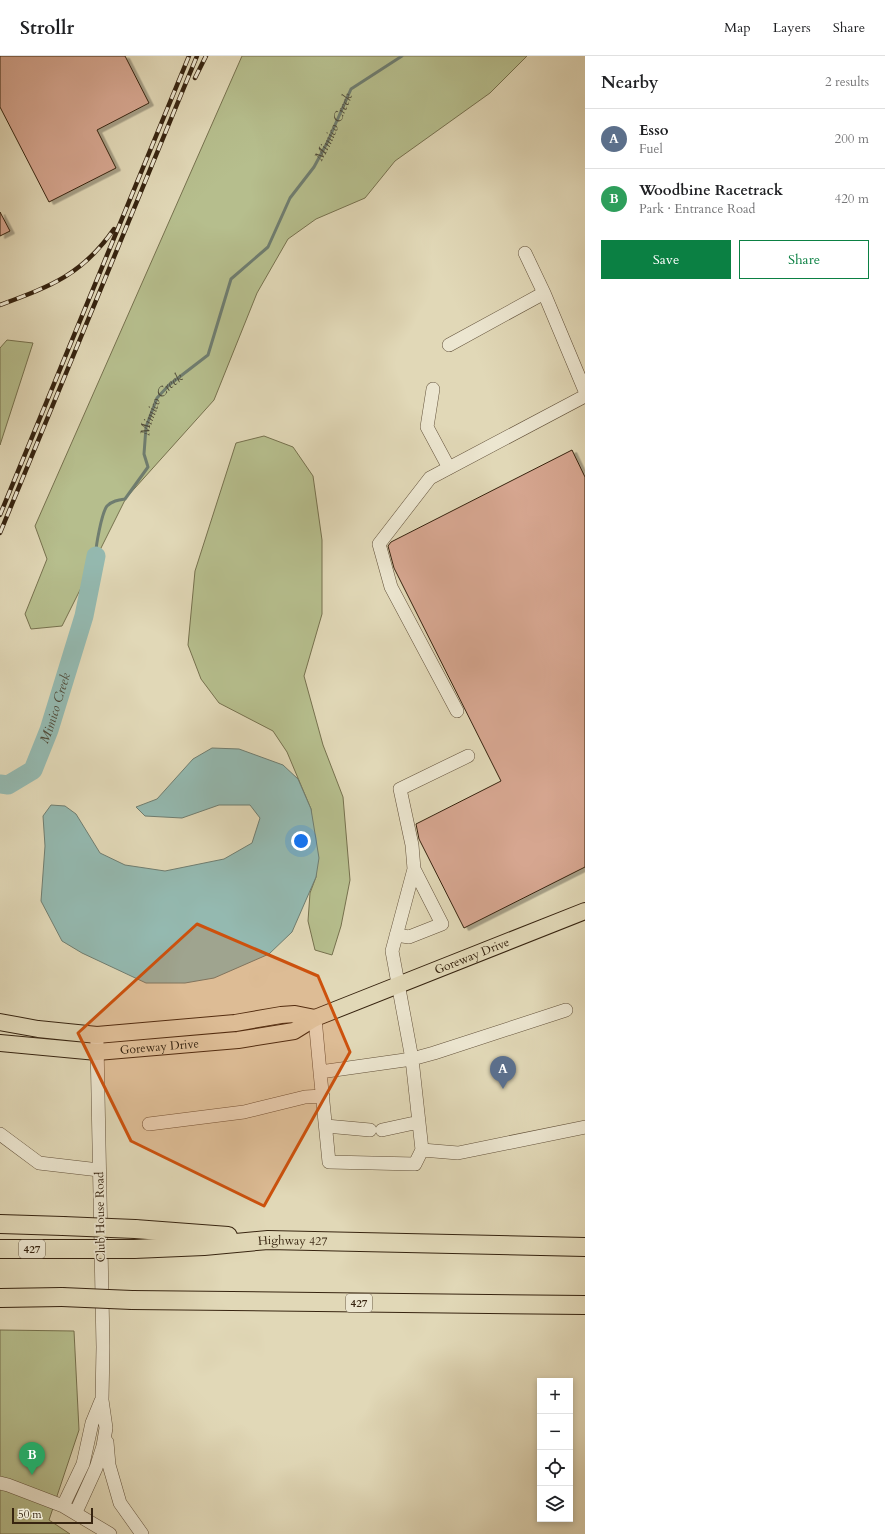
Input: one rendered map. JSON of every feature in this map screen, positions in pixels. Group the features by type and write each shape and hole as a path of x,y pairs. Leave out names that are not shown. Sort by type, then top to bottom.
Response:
{"highway":[{"path":"0,1224 135,1229 268,1240"},
{"name":"Highway 427","path":"0,1249 134,1249 204,1246 268,1240 585,1247"},
{"name":"427","path":"0,1298 62,1297 132,1300 585,1305"}],"main road":[{"name":"Goreway Drive","path":"0,1043 96,1052 238,1040 294,1031 314,1018 585,911"},
{"name":"Goreway Drive","path":"0,1022 97,1035 235,1024 281,1015 295,1014 314,1018"}],"street":[{"path":"525,253 544,293 585,391"},
{"path":"449,345 544,293"},
{"path":"433,389 427,427 449,468"},
{"path":"457,711 391,587 379,544 430,478 585,396"},
{"path":"314,1018 329,1162 415,1164 422,1150 419,1122 412,1059 392,951 414,869 412,845 400,789 468,756"},
{"path":"396,935 408,937 442,924 414,869"},
{"path":"320,1072 412,1059 566,1010"},
{"name":"Club House Road","path":"76,1512 96,1468 103,1446 106,1428 102,1400 103,1347 96,1052 97,1035"},
{"path":"149,1124 244,1112 305,1097 323,1096"},
{"path":"326,1126 376,1130 419,1122"},
{"path":"422,1150 458,1153 585,1126"},
{"path":"0,1134 39,1163 99,1170"},
{"name":"Club House Road","path":"63,1506 83,1464 92,1423 102,1400"},
{"path":"106,1428 109,1465 120,1503 142,1534"},
{"path":"0,1483 28,1492 76,1512 110,1534"}],"highlighted area":[{"path":"197,924 318,976 350,1052 264,1206 131,1141 78,1033"}],"green space":[{"path":"242,56 527,56 490,93 395,161 365,198 316,219 288,239 257,293 214,400 126,498 62,626 31,629 25,614 47,559 35,526"},
{"path":"7,340 33,343 0,445 0,348"},
{"path":"264,436 293,447 313,476 322,540 322,614 304,676 323,745 343,797 350,880 341,926 332,955 315,950 308,921 310,893 316,877 311,809 287,752 273,731 219,703 201,679 188,645 195,571 236,443"},
{"path":"0,1330 74,1331 79,1430 49,1520 70,1534 0,1534"}],"water":[{"path":"212,748 239,749 283,765 298,779 311,809 319,858 316,877 292,932 269,954 214,978 185,983 146,983 82,953 62,941 41,901 45,846 43,816 51,805 65,806 76,814 100,853 125,865 165,871 224,859 252,843 260,818 250,805 219,805 182,818 145,816 136,807 157,799 193,759"}],"building":[{"path":"0,56 125,56 149,103 97,130 116,168 49,202 0,107"},
{"path":"0,212 10,231 0,236"},
{"path":"572,450 585,477 585,867 464,928 419,839 416,824 501,781 394,568 388,546 391,542"}],"waterway":[{"name":"Mimico Creek","path":"96,556 99,530 107,506 118,500 125,499 148,467 144,454 146,427 157,398 169,385 208,355 231,279 268,247 290,198 314,167 327,143 351,89 402,56"},
{"name":"Mimico Creek","path":"0,784 8,785 33,770 49,730 84,616 96,556"}],"railway":[{"path":"0,515 189,56"},
{"path":"0,533 197,56"},
{"path":"195,78 206,56"},
{"path":"0,305 35,292 64,277 90,258 114,229"}],"place":[{"name":"Esso","path":"503,1089"},
{"name":"Woodbine Racetrack","path":"32,1475"}]}
